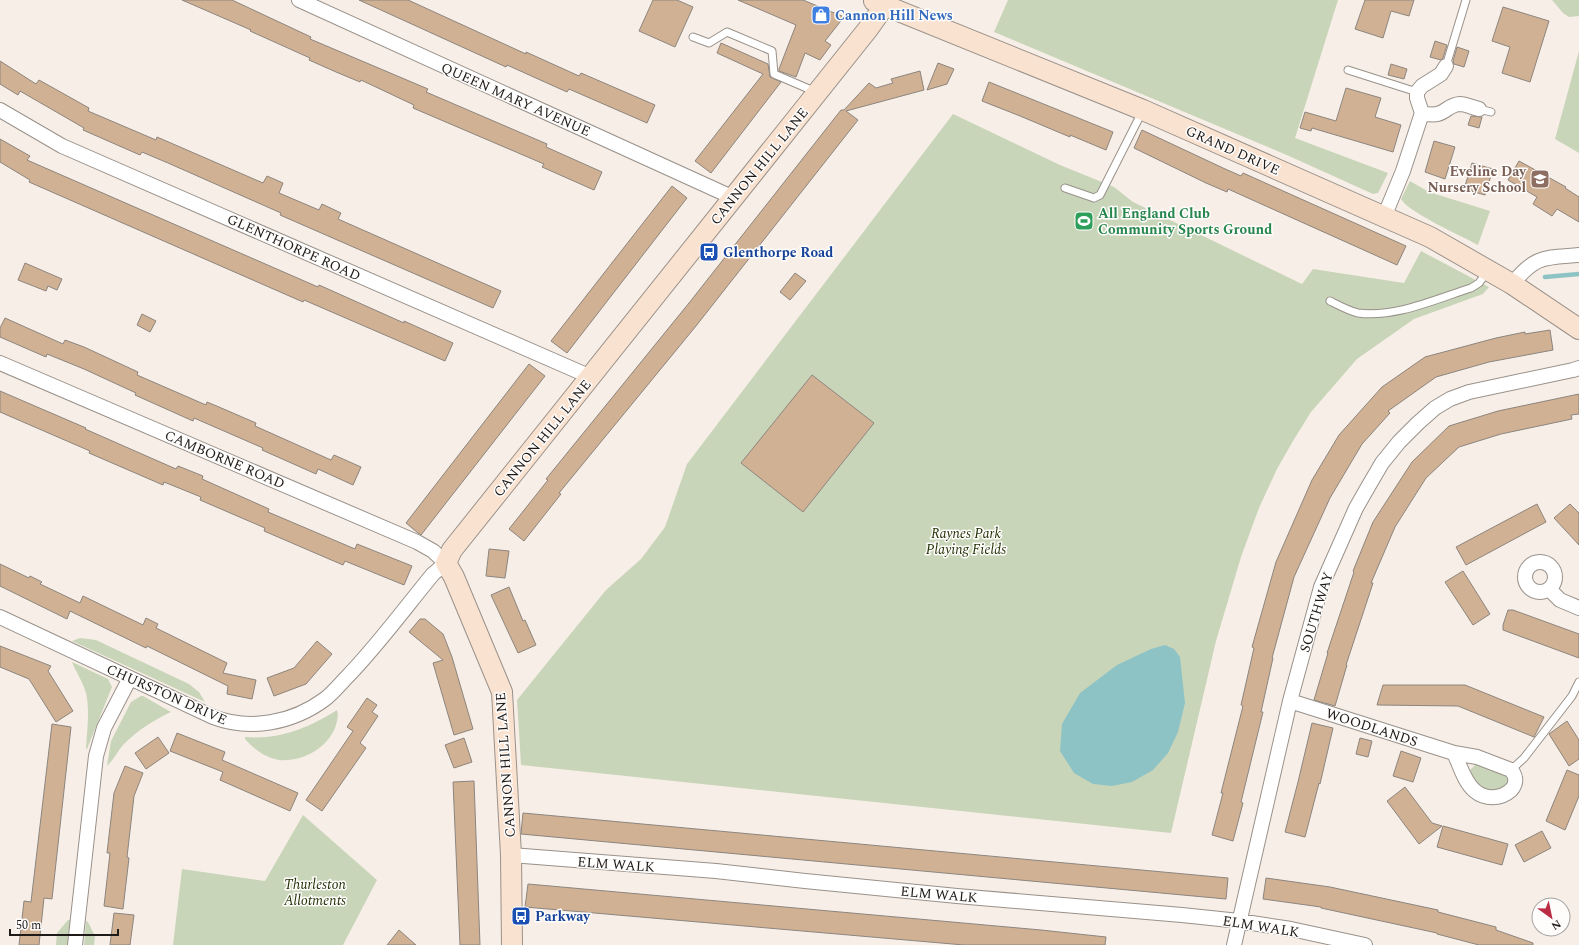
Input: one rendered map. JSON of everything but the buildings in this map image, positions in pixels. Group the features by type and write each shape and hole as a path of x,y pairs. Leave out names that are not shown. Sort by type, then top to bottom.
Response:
{"street":[{"name":"QUEEN MARY AVENUE","path":"299,0 734,198"},
{"name":"CANNON HILL LANE","path":"512,945 511,855 502,692 454,577 446,563 452,550 868,30 878,3"},
{"name":"GRAND DRIVE","path":"878,3 1143,110 1438,242 1512,284 1579,329"},
{"path":"1384,217 1403,171 1422,113 1417,98 1417,92 1422,86 1441,74 1446,66"},
{"path":"1422,113 1431,115 1440,114 1451,107 1461,104 1485,111"},
{"name":"GLENTHORPE ROAD","path":"0,110 62,146 591,377"},
{"path":"1512,284 1525,269 1537,260 1579,255"},
{"name":"CAMBORNE ROAD","path":"0,363 417,542 432,551 446,563"},
{"name":"SOUTHWAY","path":"1234,945 1290,701 1321,587 1356,508 1382,463 1399,442 1418,423 1435,408 1450,399 1469,392 1579,368"},
{"name":"CHURSTON DRIVE","path":"0,617 213,717 226,722 242,725 258,724 277,721 293,716 310,709 326,698 363,661 433,574 446,563"},
{"path":"1549,589 1560,600 1579,608"},
{"path":"75,945 96,756 104,728 130,678"},
{"name":"WOODLANDS","path":"1290,701 1454,753 1477,757 1512,770"},
{"path":"1454,753 1467,780 1475,791 1484,796 1497,798 1506,795 1513,787 1516,778 1512,770"},
{"name":"ELM WALK","path":"511,855 716,871 828,884 1182,914 1291,929 1365,945"}],"lane":[{"path":"1446,66 1466,0"},
{"path":"693,37 709,43 727,32 772,51 774,74 818,92"},
{"path":"1348,70 1417,92"},
{"path":"1065,188 1094,198 1100,195 1143,110"},
{"path":"1330,301 1356,312 1373,314 1397,312 1471,288 1479,283 1488,270"},
{"path":"1512,770 1524,758 1572,696 1579,682"}],"green space":[{"path":"1008,0 1338,0 1295,138 1388,173 1378,193 1373,194 1289,156 994,32"},
{"path":"1552,0 1579,0 1579,16 1569,17 1563,13"},
{"path":"1579,51 1579,153 1555,139"},
{"name":"Raynes Park Playing Fields","path":"953,114 1060,165 1114,187 1133,202 1302,284 1313,269 1404,283 1421,251 1489,287 1483,294 1414,319 1357,359 1311,412 1293,441 1277,469 1259,508 1241,557 1216,641 1171,833 521,765 517,700 606,590 641,559 665,527 687,464"},
{"path":"1410,181 1429,192 1490,211 1478,245 1436,224 1406,205 1401,199"},
{"path":"80,638 96,640 189,684 199,692 205,702 72,641"},
{"path":"72,662 108,679 112,687 87,749 88,706 86,693"},
{"path":"141,696 171,712 152,722 129,739 107,766 111,741 131,702"},
{"path":"337,710 338,714 335,728 326,742 312,753 296,759 274,759 260,752 245,739 245,737 270,737 282,735 316,722"},
{"path":"1476,764 1508,776 1509,782 1507,786 1495,792 1479,785 1471,775 1470,770"},
{"name":"Thurleston Allotments","path":"303,815 377,880 343,945 173,945 182,869 265,881"},
{"path":"68,920 70,920 67,945 56,945 57,933"},
{"path":"86,921 88,922 95,936 94,945 84,945"}],"water":[{"path":"1165,645 1174,649 1180,657 1185,703 1178,732 1168,753 1153,770 1132,782 1112,786 1093,784 1074,773 1060,751 1062,724 1080,693 1117,665 1151,649"}],"waterway":[{"path":"1545,277 1579,274"}],"place":[{"name":"Cannon Hill News","path":"821,15"},
{"name":"Eveline Day Nursery School","path":"1540,179"},
{"name":"All England Club Community Sports Ground","path":"1084,221"},
{"name":"Glenthorpe Road","path":"709,252"},
{"name":"Parkway","path":"521,916"}]}
